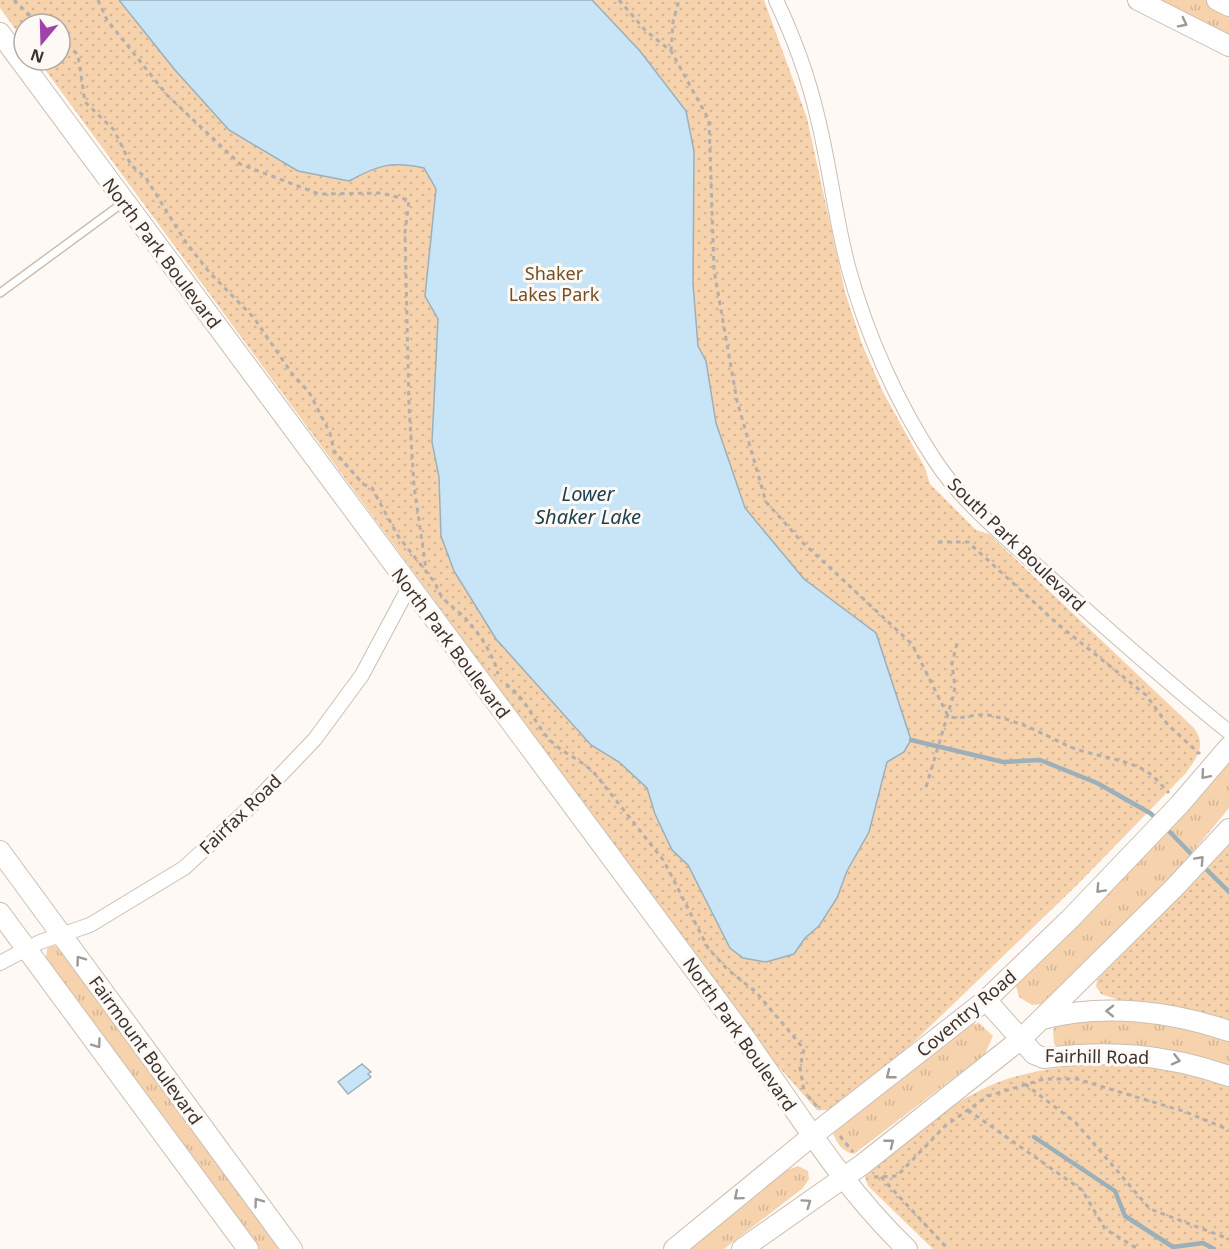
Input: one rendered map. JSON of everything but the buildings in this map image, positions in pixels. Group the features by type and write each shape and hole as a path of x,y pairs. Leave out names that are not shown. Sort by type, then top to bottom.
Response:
{"main road":[{"path":"1138,0 1229,46"},
{"path":"1217,0 1229,6"},
{"name":"North Park Boulevard","path":"0,33 737,1027 812,1136 878,1220 907,1249"},
{"name":"Coventry Road","path":"674,1249 812,1136 826,1118 986,1000 1070,920 1140,846 1174,798 1229,747"},
{"path":"742,1249 863,1164 1016,1034 1045,1018 1228,830"},
{"name":"Fairmount Boulevard","path":"0,851 292,1249"},
{"name":"Fairmount Boulevard","path":"0,913 248,1249"},
{"name":"Fairhill Road","path":"986,1000 1034,1054 1044,1058 1132,1053 1167,1058 1229,1076"},
{"name":"Fairhill Road","path":"1045,1018 1103,1010 1153,1013 1200,1022 1229,1031"}],"street":[{"name":"South Park Boulevard","path":"776,0 790,29 817,113 849,269 865,320 905,411 935,460 962,495 1032,562 1170,684 1229,732"},
{"name":"Fairfax Road","path":"0,963 27,949 90,925 184,867 250,807 315,739 362,675 409,586"}],"lane":[{"path":"0,293 124,201"}],"path":[{"path":"14,0 26,12"},
{"path":"98,0 107,20 167,95 240,164 319,194 381,193 409,201 405,232 409,406 414,486 426,571"},
{"path":"619,0 645,30 671,51 709,120 714,270 737,401 766,502 801,541 912,644 948,716 956,719 985,714 1034,728 1062,744 1105,759 1124,761 1150,773 1174,798"},
{"path":"671,51 679,0"},
{"path":"72,50 78,55 85,102 114,130 131,165 146,178 185,240 209,272 254,318 293,375 309,392 330,434 334,451 363,484 372,488 398,536 436,584 438,592 487,646 500,679 523,698 548,738 563,751 586,763 664,861 714,955 756,992 804,1049 800,1067 801,1083 805,1093 872,1177 897,1176 945,1126 988,1096 1044,1079 1077,1079 1186,1112 1229,1130"},
{"path":"938,542 968,542 1060,626 1146,695 1168,725 1200,754"},
{"path":"926,787 955,687 952,664 958,639"},
{"path":"1024,1084 1076,1123 1150,1209 1229,1239"},
{"path":"968,1110 1082,1190 1106,1229 1138,1249"},
{"path":"881,1177 948,1249"}],"green space":[{"name":"Shaker Lakes Park","path":"0,0 764,0 807,118 845,292 862,344 883,392 925,468 930,484 976,530 989,534 1194,728 1200,740 1200,746 1194,762 1077,885 916,1040 891,1063 828,1110 817,1110 768,1055 47,72 72,72 72,12 12,12 12,24 0,8"},
{"path":"1138,0 1217,0 1229,6 1229,46"},
{"path":"1229,759 1229,808 1182,865 1044,1004 1032,1005 1019,997 1016,986 1023,974"},
{"path":"1229,837 1229,1024 1186,1010 1119,1000 1101,994 1096,986 1098,975"},
{"path":"53,945 62,949 285,1249 256,1249 46,958 47,949"},
{"path":"1098,1019 1149,1019 1229,1039 1229,1067 1185,1054 1146,1047 1060,1048 1054,1044 1053,1029 1061,1023"},
{"path":"979,1023 993,1036 985,1054 854,1154 840,1146 833,1133 838,1125 966,1025"},
{"path":"1119,1062 1178,1069 1229,1085 1229,1249 933,1249 868,1186 864,1174 870,1163 937,1116 979,1091 1012,1078 1047,1069"},
{"path":"798,1166 808,1171 809,1179 803,1188 724,1249 689,1249 787,1170"}],"water":[{"name":"Lower Shaker Lake","path":"119,0 592,0 640,51 686,111 694,151 693,284 698,346 706,361 716,423 745,508 804,579 876,633 911,740 904,752 887,762 869,832 847,871 837,898 819,926 805,938 794,954 766,962 743,958 730,948 688,865 672,850 655,814 647,788 619,762 591,745 496,639 454,571 441,536 439,477 432,442 438,319 425,296 436,189 424,168 402,165 385,166 368,171 349,181 298,171 229,130 175,70"},
{"path":"362,1064 371,1072 368,1074 371,1077 348,1094 338,1082"}],"waterway":[{"path":"911,740 1003,762 1040,760 1097,783 1150,813 1158,820"},
{"path":"1164,826 1196,859"},
{"path":"1202,865 1229,892"},
{"path":"1034,1137 1115,1191 1125,1216 1173,1247 1203,1243 1214,1249"}]}
